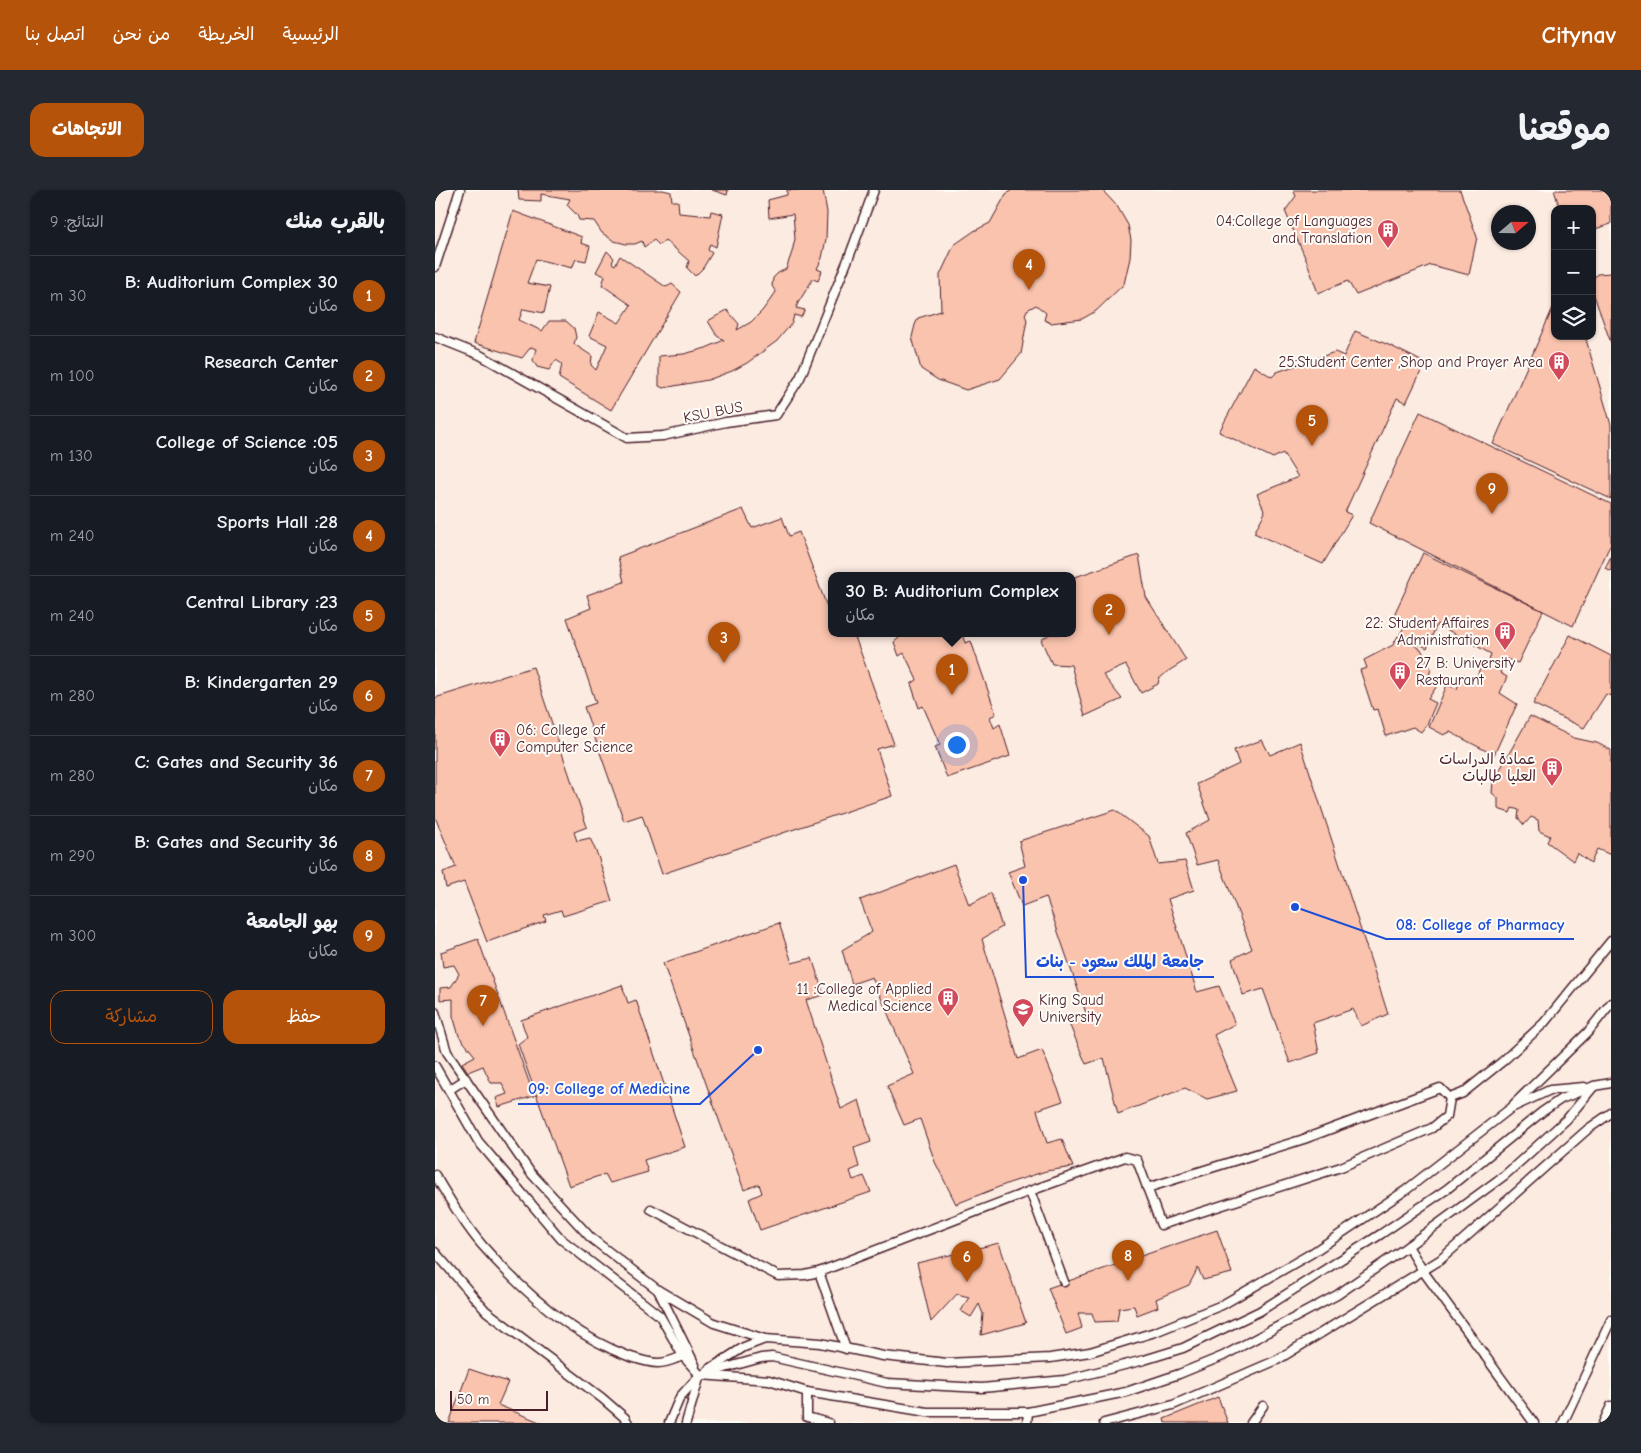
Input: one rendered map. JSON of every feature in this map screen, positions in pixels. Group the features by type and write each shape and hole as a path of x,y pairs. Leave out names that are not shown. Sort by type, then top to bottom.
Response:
{"lane":[{"path":"435,267 460,190"},
{"name":"KSU BUS","path":"435,337 480,355 627,438 663,436 726,422 776,415 800,378 874,190"},
{"path":"1450,1098 1463,1093 1503,1061 1544,1023 1611,941"},
{"path":"435,1012 447,1052 529,1172 591,1238 658,1290 714,1323 765,1339 820,1343 883,1356 947,1363 1050,1358 1090,1352 1155,1332 1222,1305 1312,1253 1406,1190 1511,1108 1588,1032 1611,1003"},
{"path":"435,1066 478,1141 561,1239 660,1316 683,1356 700,1375 769,1380 807,1392 927,1412 1028,1412 1126,1392 1179,1374 1223,1356 1337,1295 1408,1246 1505,1175 1567,1119 1594,1086"},
{"path":"449,1090 466,1079"},
{"path":"1511,1108 1550,1090 1611,1083"},
{"path":"700,1375 761,1358 772,1357 887,1383 982,1388 1065,1380 1183,1348 1260,1311 1373,1240 1447,1189 1542,1112 1561,1099 1594,1086"},
{"path":"1147,1188 1304,1139 1440,1088 1450,1098"},
{"path":"651,1209 778,1276 805,1275 819,1272 1030,1191 1125,1157 1137,1160 1161,1225 1341,1167 1432,1128 1447,1116 1450,1098"},
{"path":"1103,1423 1173,1405 1277,1360 1423,1271 1440,1260 1588,1129 1611,1113"},
{"path":"435,1175 465,1224 481,1244 541,1304 561,1320 605,1346 635,1358 657,1363 683,1356"},
{"path":"1030,1191 1064,1282"},
{"path":"1408,1246 1423,1271 1534,1423"},
{"path":"435,1252 486,1311 602,1398 625,1418 628,1423"},
{"path":"819,1272 846,1349"},
{"path":"658,1290 700,1375 686,1423"},
{"path":"1563,1423 1611,1320"},
{"path":"669,1423 680,1397 700,1375 744,1347 765,1339"},
{"path":"807,1392 807,1417 829,1423"},
{"path":"1251,1423 1263,1406"},
{"path":"1605,1422 1611,1406"},
{"path":"1027,1423 1028,1412"}],"shaded area":[{"name":"King Saud University","path":"435,190 1611,190 1611,1423 435,1423"}],"building":[{"path":"518,190 663,190 671,192 672,201 678,201 679,213 710,216 711,211 723,214 716,247 710,244 708,250 712,253 703,268 695,276 687,268 689,261 665,240 659,245 654,240 644,247 642,241 635,244 626,244 614,241 602,233 594,221 579,220 577,215 567,205 570,199 541,194 541,201 519,200"},
{"path":"712,190 728,190 727,195"},
{"path":"787,190 823,190 827,212 826,239 822,258 817,269 822,271 818,281 813,279 798,303 796,308 805,310 801,317 794,315 792,323 777,341 747,363 732,371 708,380 663,388 659,386 659,356 684,354 706,348 724,340 717,336 708,321 727,310 739,324 737,330 751,322 776,292 772,286 773,278 786,269 795,239 793,214 769,218 768,200 787,195"},
{"path":"1012,190 1102,190 1117,206 1128,225 1131,240 1130,258 1124,284 1096,311 1082,319 1051,323 1044,320 1046,313 1036,305 1027,310 1021,354 1000,379 966,390 938,380 921,369 912,337 918,318 941,311 940,275 954,245 974,231 990,223 1006,194"},
{"name":"04:College of Languages and Translation","path":"1293,190 1460,190 1477,237 1469,275 1431,265 1356,295 1348,281 1318,293 1285,211 1296,196"},
{"path":"1554,190 1611,190 1611,224 1596,229 1596,205 1559,205"},
{"path":"513,211 582,237 581,243 590,246 586,261 576,259 572,268 536,259 527,283 550,287 544,313 523,309 519,320 542,331 549,321 566,321 574,328 576,337 574,344 592,356 591,365 596,370 607,345 589,336 599,312 619,323 631,305 602,285 605,276 596,272 607,251 614,258 612,263 615,265 620,256 666,287 672,284 681,292 611,410 559,378 562,364 556,360 549,370 537,367 533,360 536,349 531,347 522,358 474,343"},
{"path":"1611,273 1611,343 1596,301 1597,274"},
{"name":"25:Student Center ,Shop and Prayer Area","path":"1551,312 1551,340 1586,340 1611,425 1611,499 1493,444"},
{"path":"1355,331 1425,363 1406,403 1397,398 1345,512 1352,515 1323,564 1254,533 1265,512 1257,494 1298,477 1283,453 1273,458 1219,432 1254,366 1272,377 1277,372 1335,352 1344,356"},
{"path":"1420,412 1611,504 1611,543 1573,626 1369,523"},
{"path":"743,509 752,528 782,517 789,536 799,532 828,609 828,637 855,637 894,744 877,749 892,796 662,874 642,815 624,821 584,707 596,703 567,618 591,608 587,595 624,582 618,557"},
{"name":"22: Student Affaires Administration","path":"1423,553 1543,611 1518,663 1506,659 1500,673 1507,677 1500,693 1517,704 1494,755 1450,732 1444,735 1429,727 1447,685 1457,689 1463,674 1477,679 1480,666 1487,668 1491,654 1437,624 1427,648 1400,634 1404,627 1392,619"},
{"path":"1139,555 1146,597 1186,660 1167,672 1159,679 1158,684 1141,693 1126,665 1103,675 1122,699 1085,716 1071,665 1052,664 1041,640 1046,637 1076,637 1076,577"},
{"path":"1611,556 1611,571 1605,568"},
{"name":"عمادة الدراسات العليا طالبات","path":"1570,635 1611,656 1611,696 1606,694 1584,728 1533,704"},
{"name":"27 B: University Restaurant","path":"1398,636 1421,649 1431,669 1429,676 1439,683 1428,699 1436,703 1427,724 1421,732 1413,727 1386,736 1378,709 1373,710 1360,670 1367,668 1364,660 1393,645"},
{"path":"963,637 965,643 971,641 996,714 990,717 994,728 1000,724 1010,756 947,778 935,747 940,745 923,706 919,708 911,684 917,680 904,653 899,656 894,642 899,638"},
{"name":"06: College of Computer Science","path":"533,667 587,827 574,832 577,841 590,838 598,856 612,901 563,916 561,910 544,915 546,921 487,942 464,882 446,888 443,872 456,867 435,817 435,698"},
{"name":"عمادة الدراسات العليا طالبات","path":"1530,716 1574,738 1597,743 1611,750 1611,855 1597,849 1591,863 1577,853 1573,861 1547,842 1550,836 1539,831 1538,820 1531,817 1524,825 1518,818 1519,810 1512,808 1510,813 1498,809 1498,798 1492,793 1493,782"},
{"path":"1262,740 1270,755 1300,742 1388,1014 1361,1026 1353,1009 1313,1023 1319,1053 1290,1063 1263,989 1243,995 1232,959 1252,949 1218,860 1197,865 1186,833 1210,820 1197,784 1239,764 1234,750"},
{"path":"1115,810 1149,836 1158,864 1185,861 1194,890 1168,899 1197,992 1219,986 1235,1024 1214,1035 1237,1091 1207,1099 1185,1088 1118,1114 1104,1058 1086,1064 1068,1021 1086,1013 1046,897 1022,906 1008,872 1025,866 1019,841"},
{"name":"11 :College of Applied Medical Science","path":"954,864 969,905 991,893 1002,927 982,939 1018,1059 1042,1050 1063,1101 1037,1110 1047,1143 1062,1139 1073,1167 1046,1171 956,1204 935,1162 920,1119 904,1125 887,1086 914,1074 872,977 852,984 842,950 872,932 860,900"},
{"path":"779,923 792,963 812,958 824,995 806,1000 841,1109 859,1100 871,1142 854,1148 859,1167 850,1171 853,1180 864,1176 871,1192 760,1230 749,1199 762,1193 759,1184 744,1190 663,963"},
{"path":"478,939 534,1096 499,1107 496,1098 507,1094 502,1083 491,1083 483,1066 468,1072 462,1063 475,1056 459,1036 453,1016 453,999 440,1000 440,988 451,987 459,974 454,965 443,967 441,952"},
{"path":"622,985 628,1003 636,1000 685,1147 644,1160 648,1172 610,1183 605,1174 569,1186 518,1044 527,1037 521,1020"},
{"path":"1217,1230 1232,1273 1203,1280 1198,1268 1189,1285 1156,1299 1158,1307 1137,1315 1134,1306 1119,1308 1117,1321 1095,1322 1092,1313 1078,1313 1082,1328 1066,1334 1048,1288"},
{"path":"999,1243 1026,1323 981,1335 983,1314 979,1304 971,1317 961,1311 969,1297 957,1294 931,1322 917,1263"},
{"path":"469,1369 508,1382 498,1405 542,1423 449,1423"},
{"path":"1218,1397 1228,1423 1165,1423 1164,1419"}],"place":[{"name":"04:College of Languages and Translation","path":"1388,249"},
{"name":"28: Sports Hall","path":"1029,290"},
{"name":"25:Student Center ,Shop and Prayer Area","path":"1559,381"},
{"name":"23: Central Library","path":"1312,446"},
{"name":"بهو الجامعة","path":"1492,514"},
{"name":"Research Center","path":"1109,635"},
{"name":"22: Student Affaires Administration","path":"1505,651"},
{"name":"05: College of Science","path":"724,663"},
{"name":"27 B: University Restaurant","path":"1400,691"},
{"name":"30 B: Auditorium Complex","path":"952,695"},
{"name":"06: College of Computer Science","path":"500,758"},
{"name":"عمادة الدراسات العليا طالبات","path":"1552,787"},
{"name":"جامعة الملك سعود - بنات","path":"1023,880"},
{"name":"08: College of Pharmacy","path":"1295,907"},
{"name":"11 :College of Applied Medical Science","path":"948,1017"},
{"name":"36 C: Gates and Security","path":"483,1026"},
{"name":"King Saud University","path":"1023,1028"},
{"name":"09: College of Medicine","path":"758,1050"},
{"name":"36 B: Gates and Security","path":"1128,1281"},
{"name":"29 B: Kindergarten","path":"967,1282"}]}
